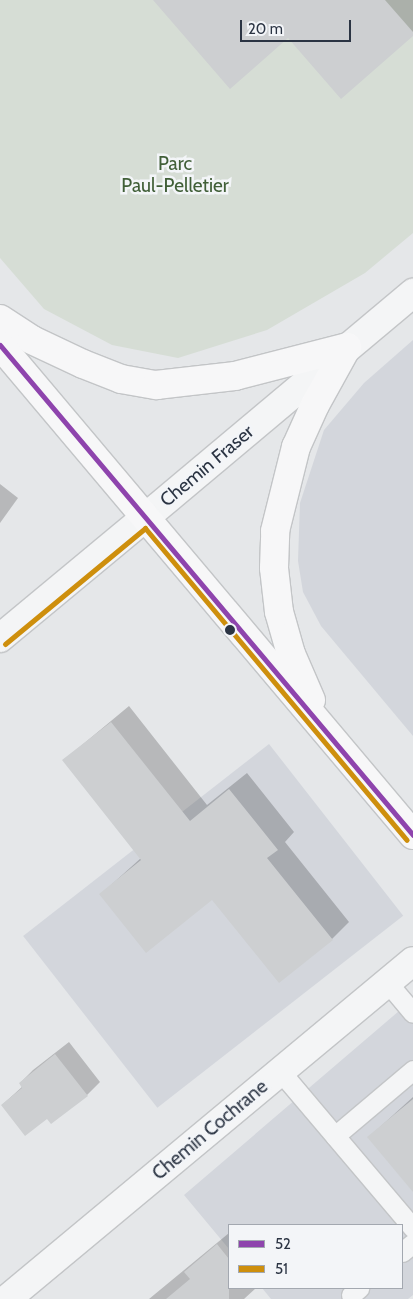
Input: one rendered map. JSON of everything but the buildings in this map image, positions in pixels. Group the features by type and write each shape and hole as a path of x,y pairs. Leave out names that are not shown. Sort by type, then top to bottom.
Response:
{"main road":[{"path":"0,318 32,340 82,364 121,379 156,385 235,376 347,347"},
{"path":"0,345 413,835"},
{"path":"324,729 290,654 279,612 274,568 275,531 296,447 315,405 347,347"}],"street":[{"name":"Chemin Fraser","path":"0,638 413,293"},
{"name":"Chemin Cochrane","path":"7,1299 413,961"}],"lane":[{"path":"387,982 413,1013"},
{"path":"335,1136 413,1070"},
{"path":"280,1071 413,1228"},
{"path":"403,1251 413,1242"}],"shaded area":[{"path":"413,340 413,736 321,626 303,592 298,561 300,503 324,430 364,383"},
{"path":"269,744 403,916 157,1108 23,936"},
{"path":"413,999 413,1295 408,1299 271,1299 263,1289 403,1289 403,1224 228,1224 228,1248 184,1195"}],"green space":[{"name":"Parc Paul-Pelletier","path":"0,0 413,0 413,233 365,273 267,330 178,358 112,345 44,309 0,258"}],"transit line":[{"name":"52","path":"0,345 413,835"},
{"name":"51","path":"5,644 145,528 407,840"}]}
